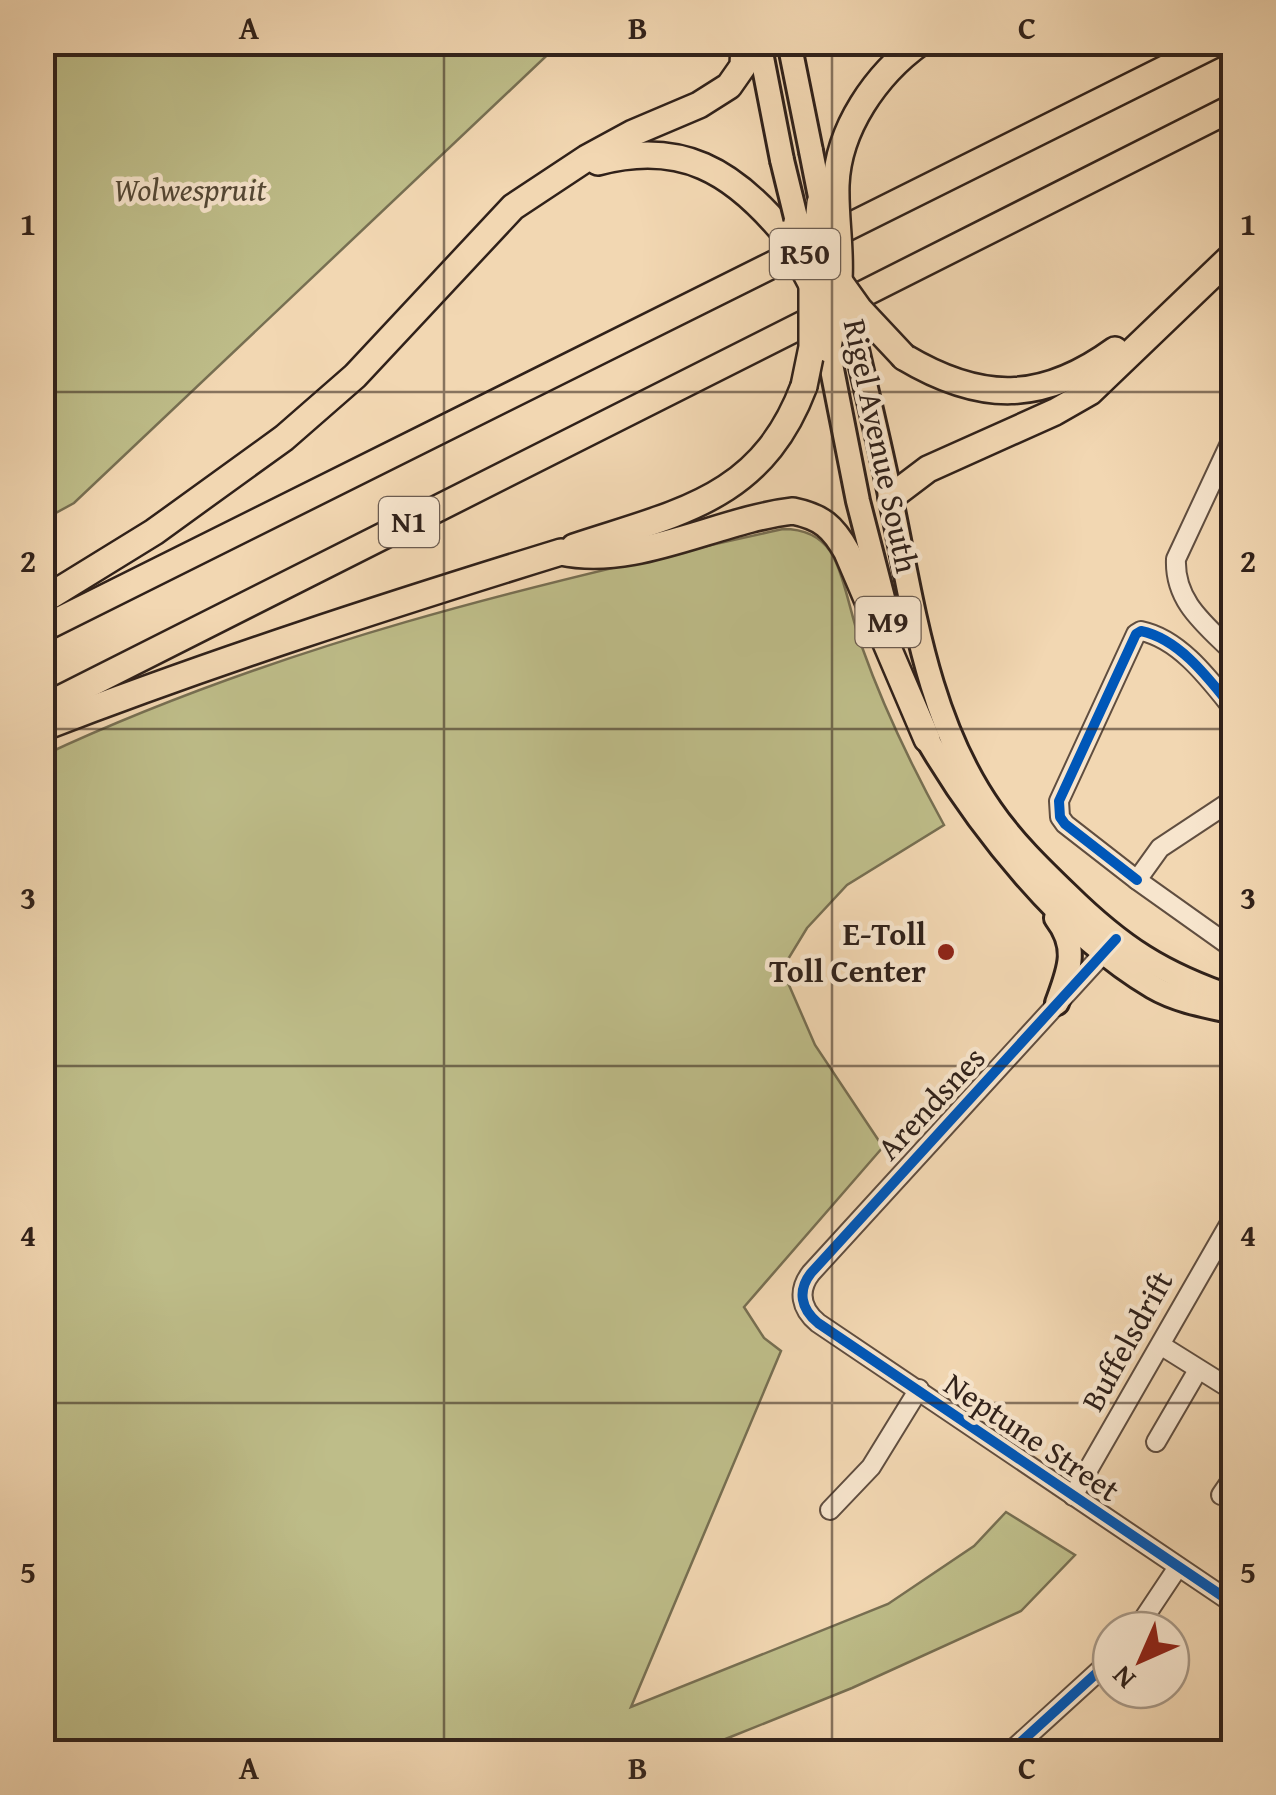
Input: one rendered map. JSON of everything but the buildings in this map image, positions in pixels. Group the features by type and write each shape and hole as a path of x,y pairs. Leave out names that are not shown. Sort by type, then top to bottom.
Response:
{"highway":[{"path":"42,601 154,532 284,438 355,376 513,208 551,179 633,133 700,105 730,86 743,66 744,42"},
{"path":"828,348 839,281 836,185 849,129 879,82 921,42"},
{"name":"N1","path":"42,628 1219,42"},
{"name":"N1","path":"42,708 1234,107"},
{"path":"465,259 525,209 599,162 656,154 688,160 723,174 768,214 818,249 881,335 904,357 934,375 967,387 1002,391 1057,384 1085,371 1234,252"},
{"path":"42,728 184,673 560,552 692,507 722,492 777,441 792,418 804,386 812,348 812,285 820,203"},
{"path":"791,228 812,285 854,336"},
{"path":"891,497 928,469 1056,412 1090,392 1234,252"},
{"path":"560,552 589,558 777,513 793,511 816,516 836,532 847,552 927,739"}],"main road":[{"name":"R50","path":"759,42 791,228"},
{"name":"Rigel Avenue South","path":"790,42 820,203 854,336 928,670 948,728 989,808 1021,850 1110,946 1154,988 1202,1006 1234,1012"},
{"name":"Rigel Avenue South","path":"812,285 884,611 927,739 959,793 1004,851 1075,927 1152,965 1234,998"},
{"path":"1004,851 1062,926 1071,945 1072,962 1057,1003"}],"street":[{"path":"1233,437 1176,559 1175,574 1182,598 1234,653"},
{"path":"1234,710 1205,675 1158,634 1141,631 1136,634 1060,801 1060,817 1065,824 1234,948"},
{"path":"1137,880 1160,848 1234,798"},
{"name":"Arendsnes","path":"806,1308 801,1289 810,1273 1110,946"},
{"name":"Buffelsdrift","path":"1073,1496 1234,1216"},
{"name":"Neptune Street","path":"806,1308 818,1323 1234,1604"},
{"path":"1162,1346 1234,1391"},
{"path":"1156,1442 1198,1370"},
{"path":"830,1510 871,1467 919,1390"},
{"path":"1221,1495 1234,1476"},
{"path":"1149,1610 1178,1567"},
{"path":"1010,1752 1091,1678"}],"green space":[{"name":"Wolwespruit","path":"43,42 560,43 74,503 43,520"},
{"path":"783,529 815,537 826,545 835,560 880,693 944,825 847,885 807,928 782,969 815,1045 883,1147 744,1307 764,1338 781,1351 631,1707 888,1604 974,1546 1006,1512 1075,1555 1021,1611 701,1752 43,1752 42,756 131,717 313,650 500,596"}],"cycle path":[{"path":"1137,880 1065,824 1060,817 1059,801 1136,634 1141,631 1169,642 1204,674 1234,710"},
{"path":"1116,939 811,1273 804,1286 803,1300 818,1323 1234,1604"},
{"path":"1010,1752 1091,1678"}],"place":[{"name":"E-Toll Toll Center","path":"946,952"}]}
